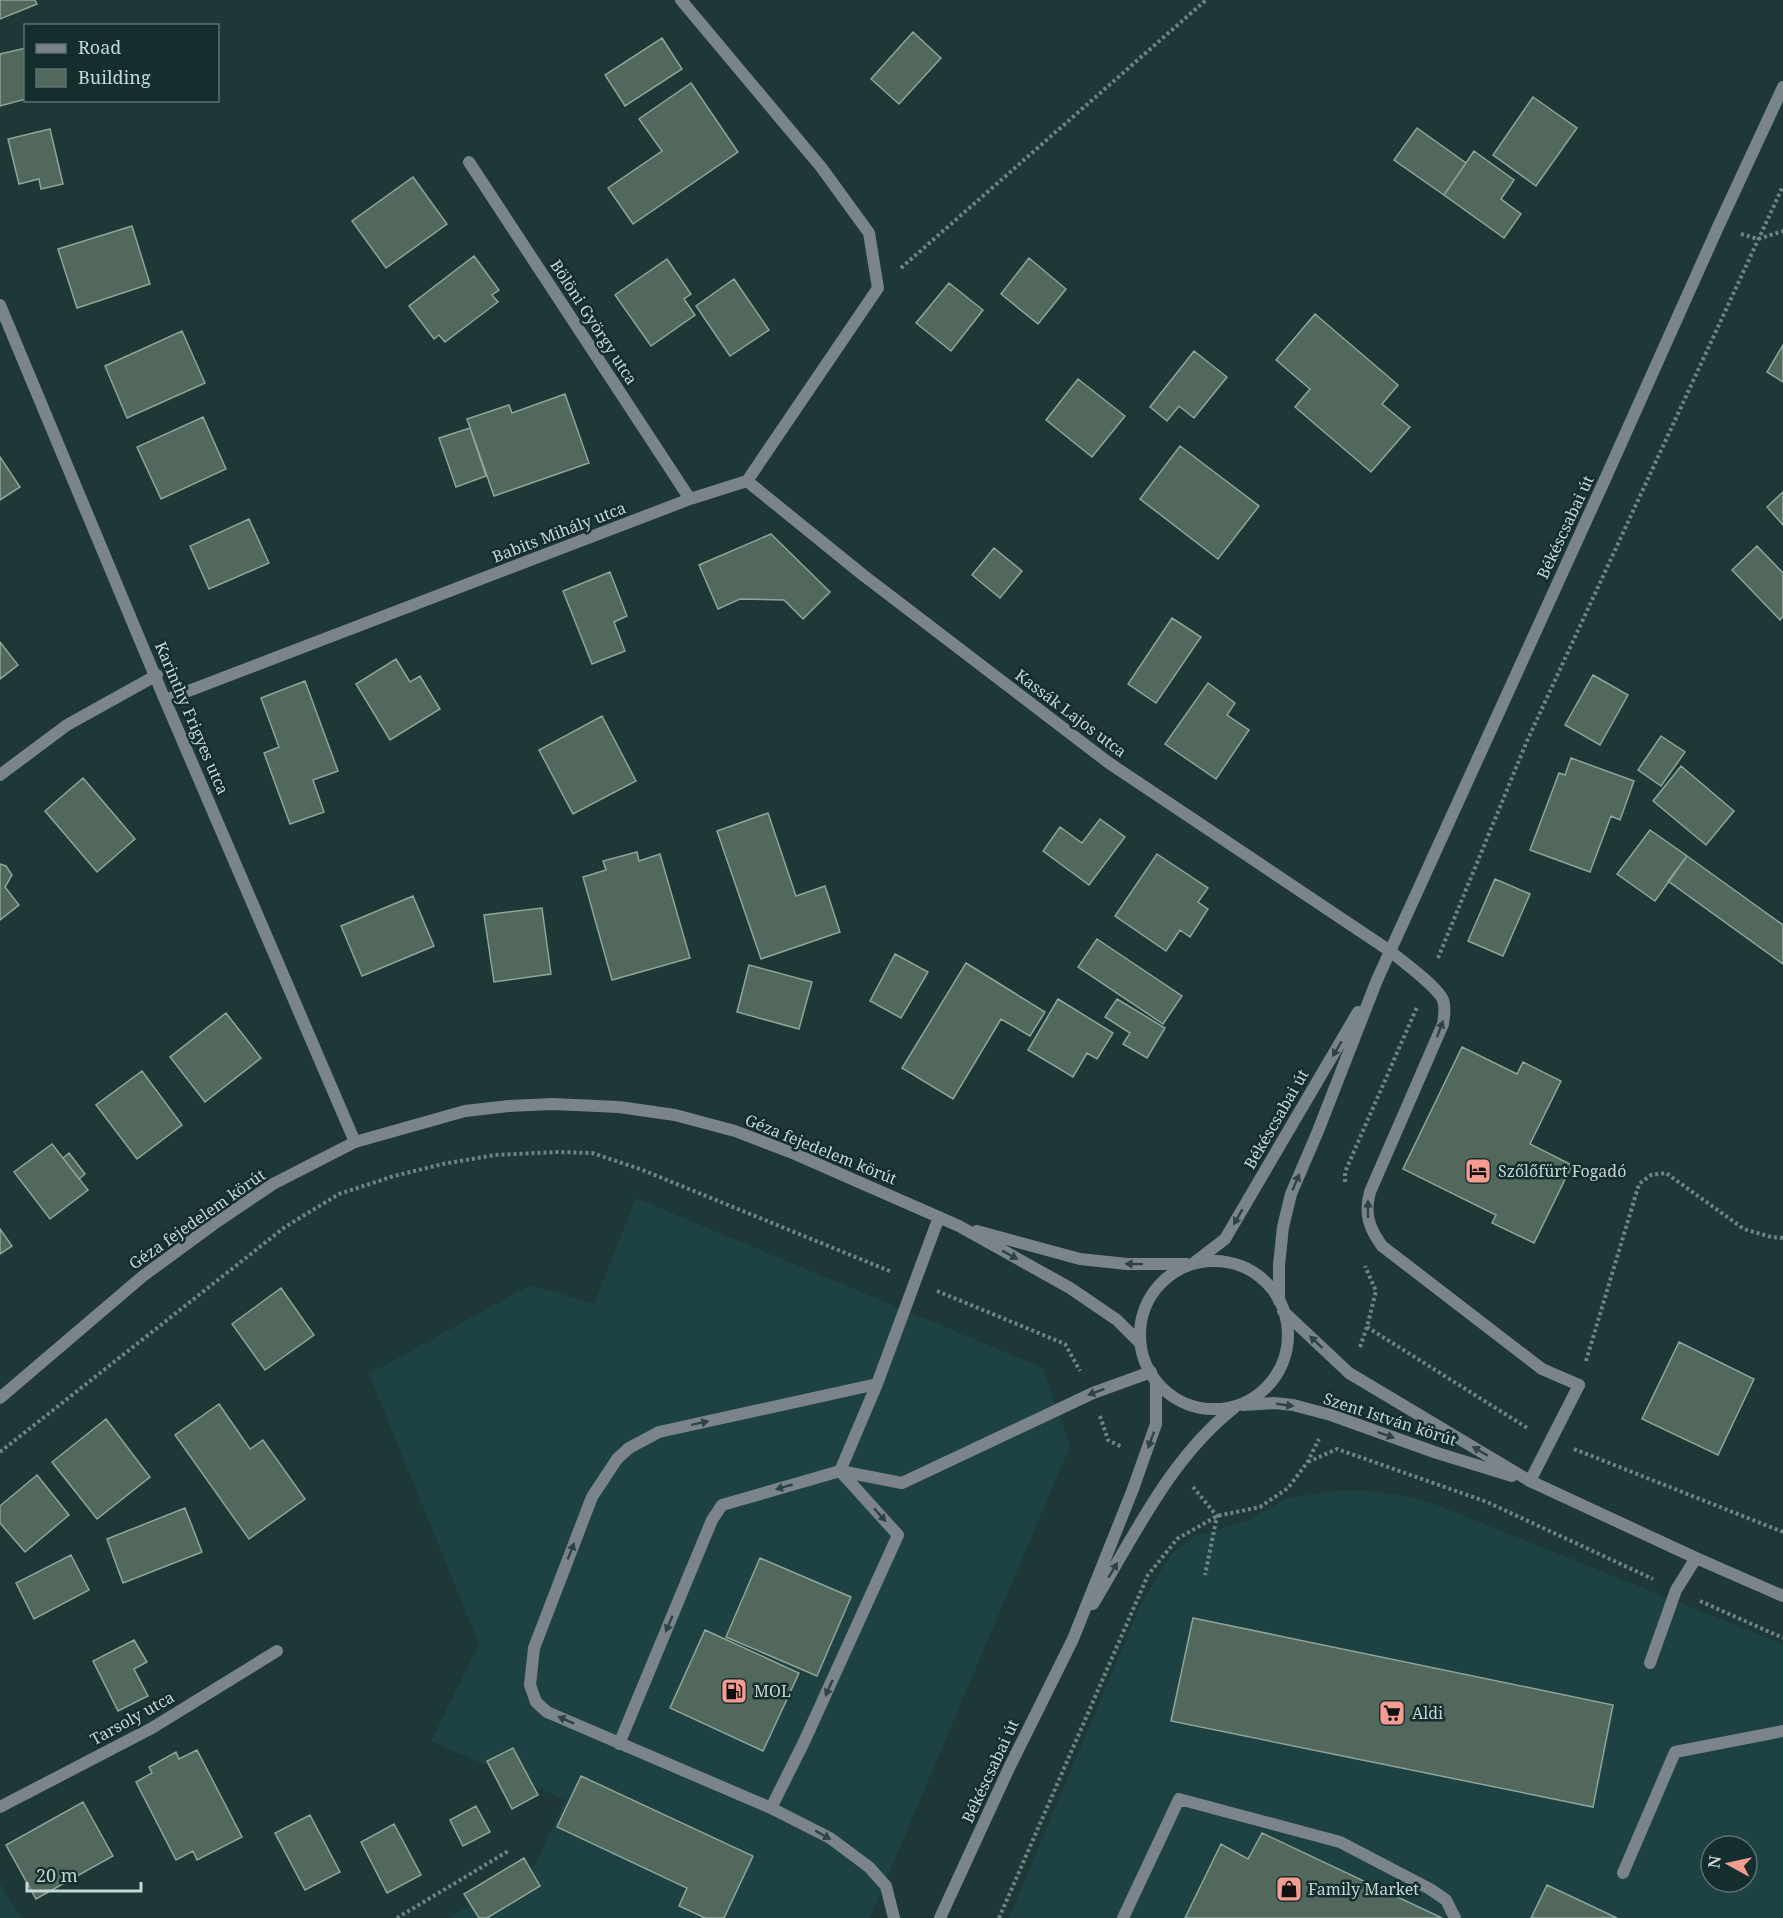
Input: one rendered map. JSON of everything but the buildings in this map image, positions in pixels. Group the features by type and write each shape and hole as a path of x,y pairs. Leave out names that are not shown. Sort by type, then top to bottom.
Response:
{"street":[{"path":"681,0 821,167 869,233 878,288 747,481"},
{"name":"Békéscsabai út","path":"940,1918 1009,1768 1073,1639 1172,1473 1207,1430 1264,1389 1279,1370 1287,1347 1286,1323 1281,1306 1279,1265 1283,1227 1291,1194 1377,980 1783,87"},
{"name":"Bölöni György utca","path":"469,162 690,499"},
{"name":"Karinthy Frigyes utca","path":"0,305 157,675 165,700 355,1142"},
{"name":"Babits Mihály utca","path":"165,700 690,499 747,481"},
{"name":"Kassák Lajos utca","path":"747,481 863,575 1108,763 1390,951 1442,997 1445,1008 1443,1024 1367,1201 1366,1212 1372,1230 1382,1246 1542,1369 1579,1385"},
{"path":"0,775 67,726 157,675"},
{"name":"Békéscsabai út","path":"1238,1406 1218,1409 1195,1407 1174,1398 1154,1377 1145,1362 1140,1343 1141,1320 1149,1298 1164,1280 1192,1264 1225,1239 1377,980"},
{"name":"Géza fejedelem körút","path":"0,1398 143,1276 273,1184 355,1142 465,1111 509,1106 553,1104 619,1107 675,1115 735,1131 795,1154 959,1226 1070,1288 1117,1320 1140,1343"},
{"path":"840,1471 877,1384 939,1217"},
{"name":"Géza fejedelem körút","path":"959,1226 1080,1259 1126,1264 1192,1264"},
{"name":"Békéscsabai út","path":"1192,1264 1226,1262 1247,1269 1266,1283 1281,1306"},
{"name":"Szent István körút","path":"1281,1306 1349,1373 1530,1481 1783,1596"},
{"path":"620,1744 712,1520 722,1505 840,1471 902,1483 1093,1393 1154,1377"},
{"name":"Békéscsabai út","path":"1073,1639 1156,1424 1154,1377"},
{"path":"877,1384 659,1432 629,1448 617,1460 592,1497 534,1648 530,1684 536,1701 547,1712 771,1808 830,1838 869,1867 886,1886 894,1918"},
{"path":"1530,1481 1579,1385"},
{"name":"Szent István körút","path":"1238,1406 1274,1403 1293,1405 1530,1481"},
{"path":"771,1808 804,1742 898,1535 840,1471"},
{"path":"1650,1663 1676,1590 1696,1558"},
{"name":"Tarsoly utca","path":"0,1807 152,1728 277,1651"},
{"path":"1623,1874 1675,1752 1783,1731"},
{"path":"1123,1918 1179,1799 1340,1842 1430,1888 1446,1900 1455,1918"}],"path":[{"path":"878,288 1206,0"},
{"path":"1346,1193 1345,1172 1428,983 1527,741 1783,186"},
{"path":"1718,227 1758,239 1783,231"},
{"path":"0,1452 285,1227 339,1194 394,1176 443,1164 495,1155 558,1152 592,1153 640,1169 1065,1344 1093,1393 1108,1440 1144,1459"},
{"path":"1579,1385 1639,1184 1651,1175 1666,1173 1744,1229 1783,1238"},
{"path":"1349,1373 1367,1327 1376,1292 1363,1263"},
{"path":"999,1918 1148,1575 1177,1539 1217,1515 1260,1507 1288,1488 1307,1463 1330,1415"},
{"path":"1307,1463 1337,1449 1487,1502 1783,1638"},
{"path":"1172,1473 1190,1483 1217,1515"},
{"path":"1205,1575 1217,1515"},
{"path":"396,1918 510,1850"}],"shaded area":[{"path":"636,1198 1043,1368 1070,1446 870,1918 449,1918 536,1864 565,1800 431,1741 479,1644 369,1374 530,1285 594,1304"},
{"path":"1335,1491 1367,1491 1404,1496 1437,1505 1783,1644 1783,1918 1009,1918 1141,1604 1171,1554 1195,1536 1247,1521 1287,1498"},
{"path":"0,1883 21,1918 0,1918"}],"place":[{"name":"Szőlőfürt Fogadó","path":"1478,1171"},
{"name":"MOL","path":"734,1691"},
{"name":"Aldi","path":"1392,1713"},
{"name":"Family Market","path":"1289,1889"}]}
